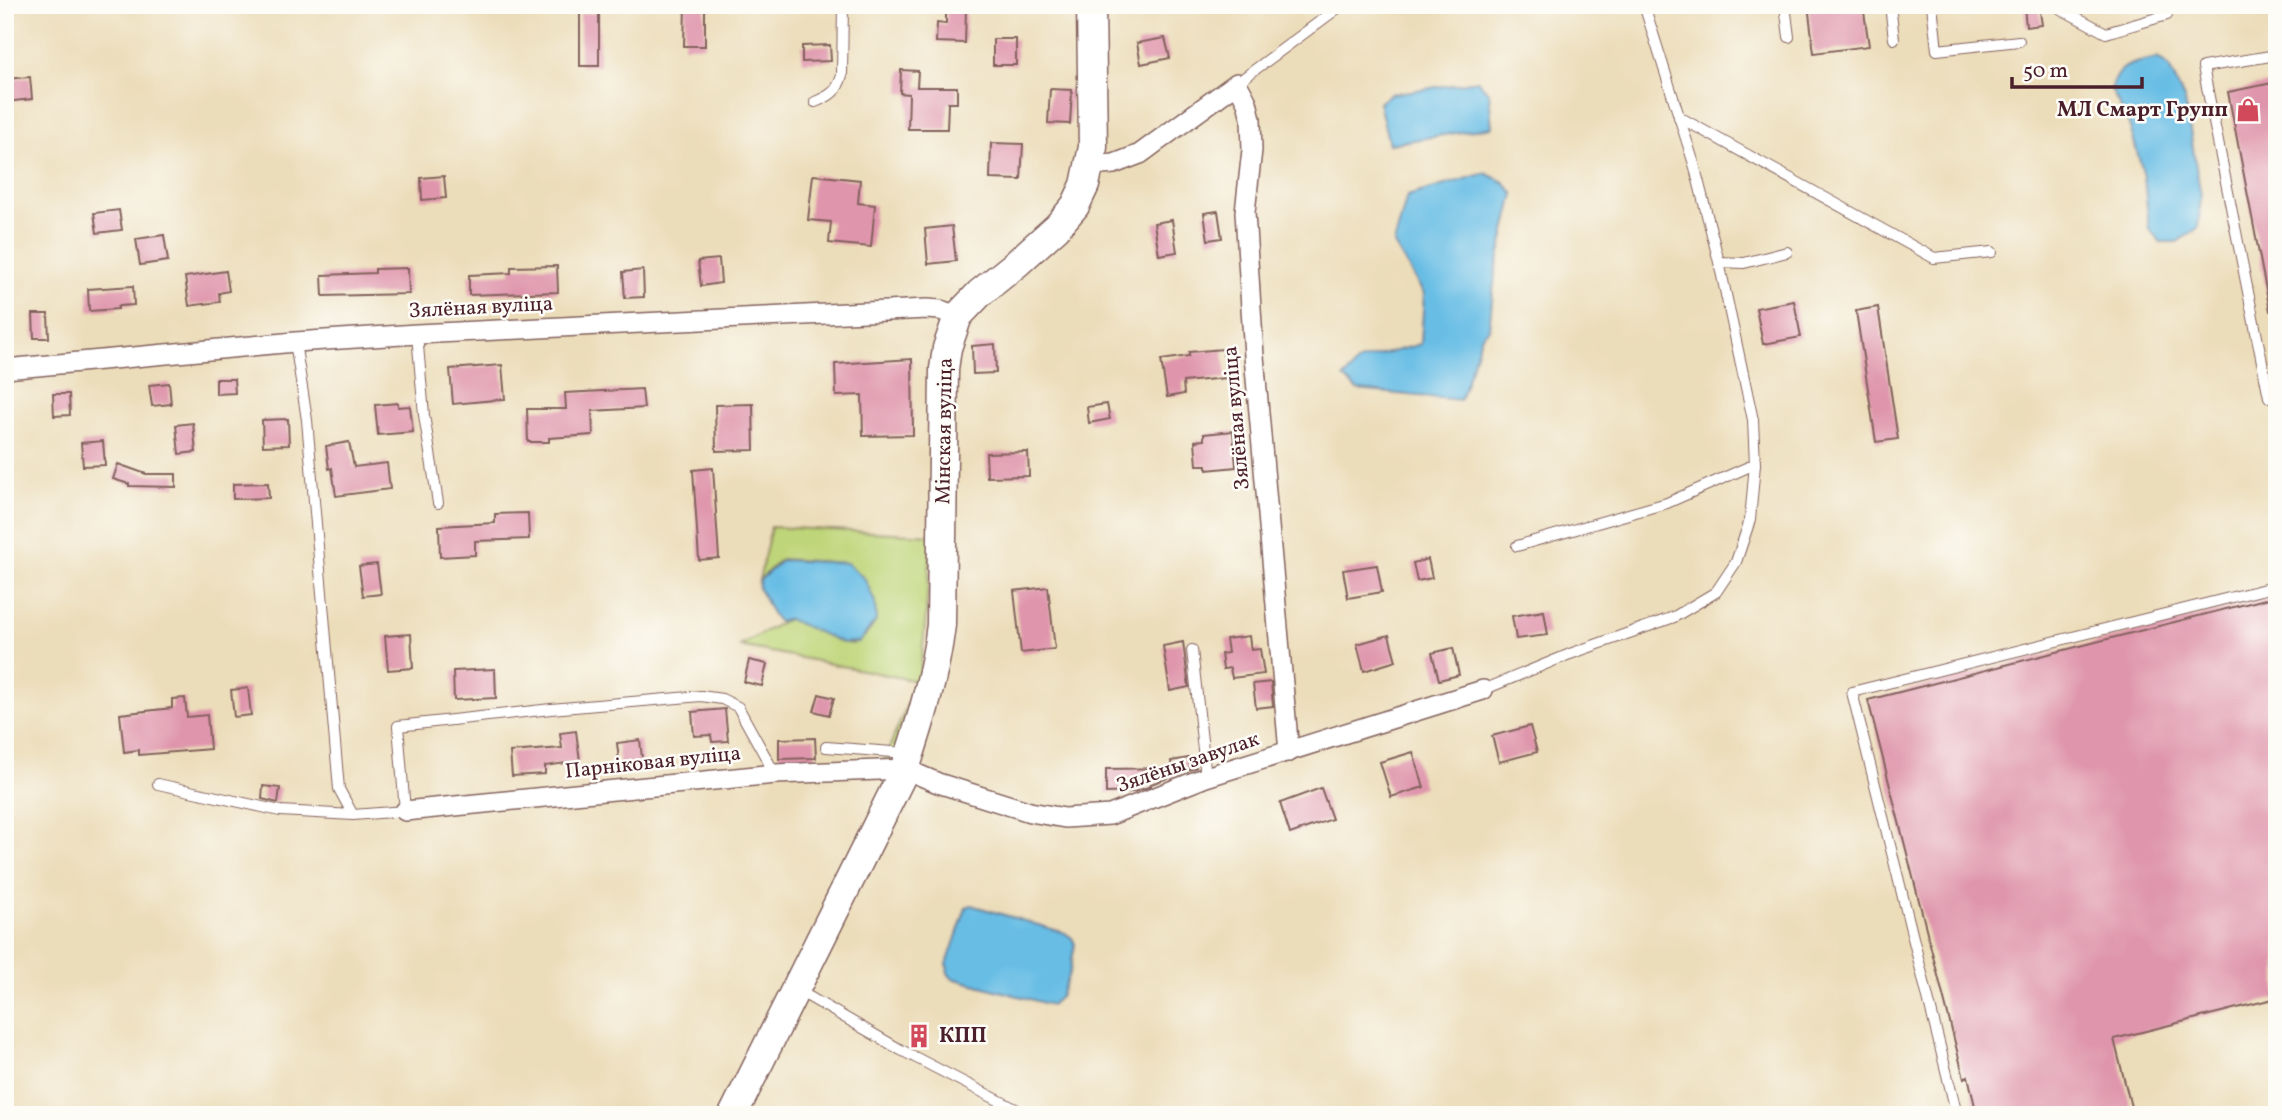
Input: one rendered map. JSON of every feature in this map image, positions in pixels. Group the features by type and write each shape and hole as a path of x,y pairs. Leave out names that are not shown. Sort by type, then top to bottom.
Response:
{"street":[{"name":"Мінская вуліца","path":"733,1115 910,755 936,664 941,625 944,369 947,348 958,316 980,293 1057,227 1074,206 1085,185 1093,147 1091,5"},
{"path":"1090,166 1114,164 1140,154 1237,83"},
{"name":"Зялёная вуліца","path":"1237,83 1247,102 1251,120 1252,150 1245,212 1255,370 1289,752"},
{"name":"Зялёная вуліца","path":"5,369 295,342 417,334 927,309 958,316"},
{"name":"Зялёны завулак","path":"910,755 938,783 1030,812 1065,818 1110,814 1206,777 1483,690"},
{"name":"Парніковая вуліца","path":"405,811 775,774 910,755"}],"lane":[{"path":"815,102 832,95 840,85 843,5"},
{"path":"1237,83 1342,5"},
{"path":"1483,690 1570,654 1674,617 1716,592 1736,562 1750,520 1755,464 1753,420 1694,164 1644,5"},
{"path":"1785,5 1789,37"},
{"path":"1890,5 1894,39"},
{"path":"1932,5 1937,50 2019,41"},
{"path":"2061,5 2061,9 2106,33 2167,15 2168,5"},
{"path":"2277,55 2203,67 2269,397 2277,395"},
{"path":"1679,117 1934,258 1992,251"},
{"path":"1718,262 1744,263 1787,252"},
{"path":"417,334 424,415 438,503"},
{"path":"295,342 307,420 339,789 353,815"},
{"path":"1517,546 1668,503 1755,464"},
{"path":"1957,1115 1852,692 2277,586"},
{"path":"1192,650 1206,777"},
{"path":"158,784 280,811 353,815 405,811 398,726 701,696 722,699 738,707 775,774"},
{"path":"826,747 910,755"},
{"path":"795,989 901,1050 1027,1115"}],"green space":[{"path":"771,527 932,535 917,696 891,762 883,763 917,681 740,646 789,618 839,641 852,644 863,638 876,621 846,563 781,559 759,580"}],"water":[{"path":"2158,58 2169,67 2185,101 2201,196 2198,228 2177,242 2161,242 2149,229 2144,176 2130,127 2111,89 2123,69 2134,63"},
{"path":"1478,81 1489,93 1492,127 1389,144 1379,103 1390,94"},
{"path":"1485,173 1504,182 1514,194 1495,274 1489,329 1482,335 1460,400 1357,390 1344,378 1359,361 1421,344 1424,294 1394,244 1407,196"},
{"path":"782,560 847,563 865,579 875,602 876,621 859,642 843,643 788,619 779,622 758,588 760,580"},
{"path":"971,905 1065,933 1072,938 1075,944 1070,971 1060,997 1051,1005 952,978 948,973 947,964 966,908"}],"building":[{"path":"685,5 705,5 705,46 684,46"},
{"path":"1808,5 1863,5 1869,46 1814,53"},
{"path":"2024,5 2039,5 2042,25 2026,27"},
{"path":"946,8 966,9 965,43 936,42 937,23 946,24"},
{"path":"580,13 599,13 599,66 580,66"},
{"path":"1165,38 1170,58 1141,64 1137,43"},
{"path":"993,39 1016,39 1016,65 993,65"},
{"path":"830,45 831,61 802,62 802,46"},
{"path":"901,70 918,71 917,87 957,87 957,103 948,103 947,129 908,129 909,94 900,93"},
{"path":"30,77 32,99 5,102 5,79"},
{"path":"2277,82 2277,310 2270,311 2228,92"},
{"path":"1050,89 1072,90 1070,124 1048,123"},
{"path":"991,143 1023,144 1021,180 990,179"},
{"path":"813,175 860,180 858,203 875,205 871,247 829,243 831,222 808,220"},
{"path":"444,176 446,198 422,200 421,178"},
{"path":"119,210 122,230 97,233 94,213"},
{"path":"1218,211 1222,238 1208,240 1204,213"},
{"path":"1172,220 1177,252 1159,255 1154,223"},
{"path":"952,226 956,261 928,264 925,229"},
{"path":"164,235 168,261 140,265 136,239"},
{"path":"719,259 721,283 701,286 698,261"},
{"path":"557,266 558,292 469,295 469,275 511,273 511,267"},
{"path":"408,268 409,294 323,296 322,275 375,273 375,269"},
{"path":"643,270 644,297 625,298 623,272"},
{"path":"226,271 229,291 219,293 220,302 189,306 185,277"},
{"path":"133,286 134,305 89,311 88,289"},
{"path":"1794,301 1801,337 1763,344 1756,308"},
{"path":"1878,307 1898,439 1876,442 1856,311"},
{"path":"33,314 48,314 49,338 34,338"},
{"path":"995,344 996,373 973,374 972,346"},
{"path":"1223,349 1226,378 1183,382 1184,394 1167,397 1161,360 1189,356 1189,352"},
{"path":"912,359 913,435 863,436 862,395 836,396 835,364"},
{"path":"502,365 505,399 453,404 450,369"},
{"path":"216,379 234,379 235,393 216,394"},
{"path":"169,383 171,404 152,406 149,385"},
{"path":"642,389 644,408 592,411 593,435 549,438 549,442 528,442 527,409 566,409 565,393"},
{"path":"53,394 69,394 70,415 54,416"},
{"path":"398,403 398,407 410,406 413,432 378,435 375,405"},
{"path":"753,404 754,450 716,451 715,405"},
{"path":"1107,404 1110,419 1089,423 1087,407"},
{"path":"288,419 289,445 263,446 262,420"},
{"path":"193,423 196,452 179,454 176,425"},
{"path":"1233,431 1236,467 1207,470 1207,465 1197,465 1195,441 1204,440 1204,434"},
{"path":"103,441 105,465 83,466 81,443"},
{"path":"349,442 354,467 387,463 390,489 336,496 326,446"},
{"path":"1028,452 1029,476 987,477 986,453"},
{"path":"118,464 146,474 176,474 176,487 129,486 113,479"},
{"path":"713,468 719,558 699,560 693,470"},
{"path":"268,483 269,498 233,499 233,484"},
{"path":"528,513 529,539 475,541 475,555 440,557 439,526 495,523 495,514"},
{"path":"1428,559 1432,578 1417,581 1413,563"},
{"path":"377,564 381,594 363,596 359,566"},
{"path":"1377,565 1382,592 1348,598 1343,570"},
{"path":"1048,587 1055,649 1021,653 1014,591"},
{"path":"2277,596 2277,998 2114,1039 2133,1115 1977,1115 1968,1076 1964,1078 1868,700"},
{"path":"1544,611 1548,635 1516,639 1512,616"},
{"path":"411,634 413,668 388,670 385,636"},
{"path":"1389,635 1396,661 1364,671 1357,644"},
{"path":"1249,636 1251,650 1260,649 1264,674 1232,678 1230,668 1223,669 1221,654 1228,653 1226,639"},
{"path":"1183,642 1189,687 1170,691 1163,646"},
{"path":"1453,648 1459,675 1439,680 1432,653"},
{"path":"749,660 767,664 762,686 744,682"},
{"path":"495,669 496,698 454,700 453,671"},
{"path":"1271,682 1273,706 1256,708 1253,684"},
{"path":"248,688 251,715 234,717 231,690"},
{"path":"819,694 834,698 829,715 814,711"},
{"path":"185,698 187,717 207,715 210,749 139,755 139,750 124,752 120,714 172,708 172,699"},
{"path":"725,709 728,741 712,742 711,735 694,736 692,712"},
{"path":"1530,726 1537,752 1499,762 1492,736"},
{"path":"576,731 580,761 545,766 545,774 512,776 510,752 562,748 560,733"},
{"path":"815,738 816,758 779,759 779,739"},
{"path":"640,740 643,767 620,769 617,743"},
{"path":"1413,752 1424,787 1391,797 1380,762"},
{"path":"1189,758 1190,767 1197,767 1134,792 1106,793 1106,769 1172,768 1171,761"},
{"path":"263,786 280,788 278,803 262,799"},
{"path":"1321,788 1332,819 1290,834 1280,803"}],"place":[{"name":"МЛ Смарт Групп","path":"2248,110"},
{"name":"КПП","path":"919,1036"}]}
